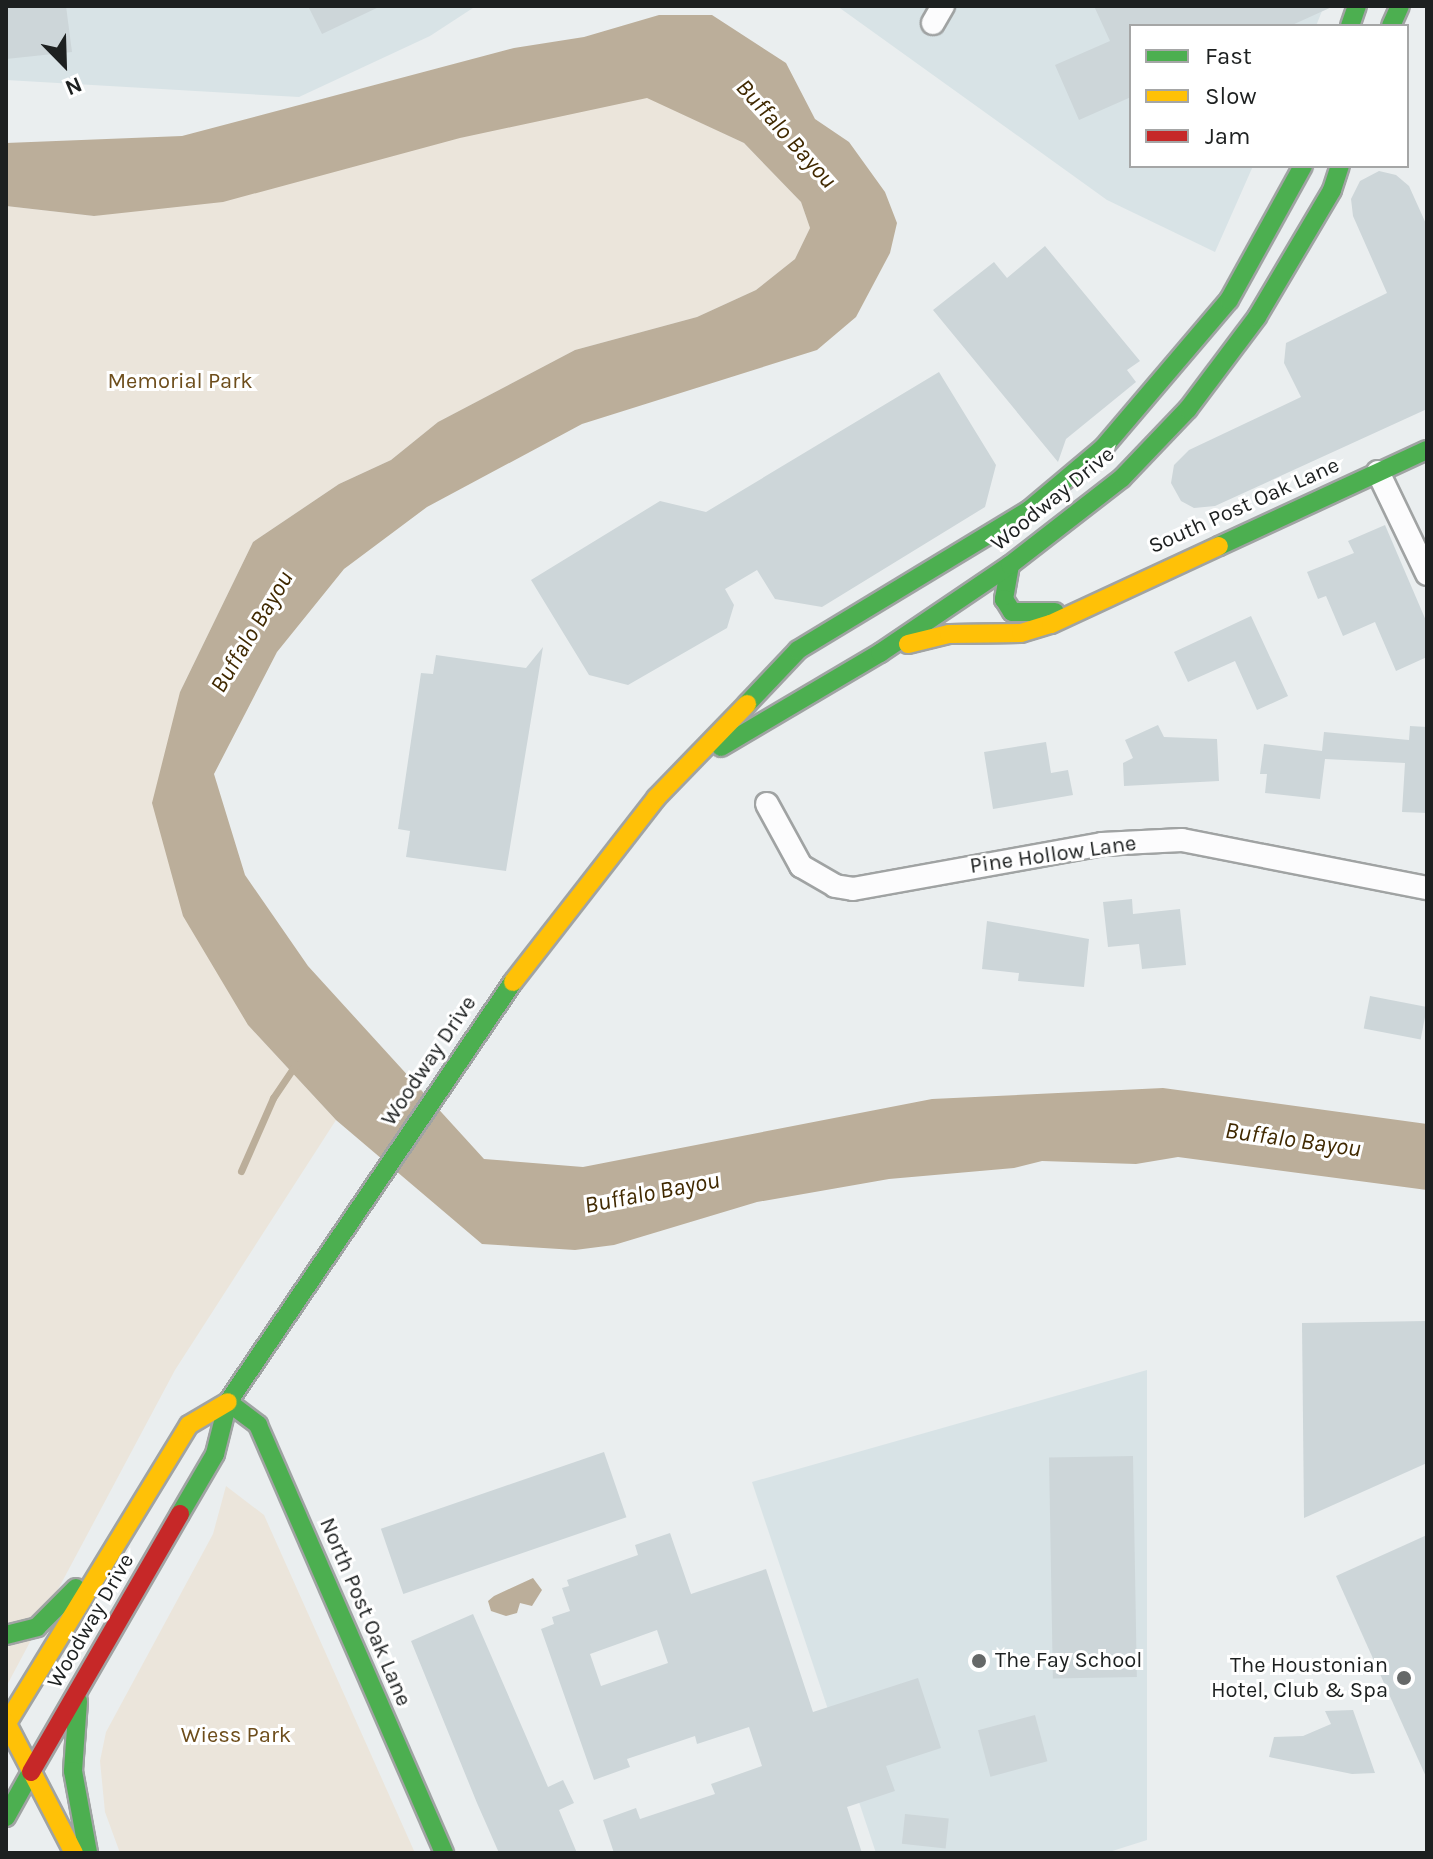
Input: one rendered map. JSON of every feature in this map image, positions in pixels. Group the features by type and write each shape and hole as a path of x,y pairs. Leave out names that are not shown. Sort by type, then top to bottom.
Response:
{"main road":[{"name":"Woodway Drive","path":"6,1817 215,1454 228,1402 524,966 592,875 798,650 1050,492 1103,448 1229,300 1302,168"},
{"name":"Woodway Drive","path":"692,764 880,653 1010,565 1122,478 1188,409 1257,317 1332,190 1339,168"},
{"path":"1229,300 1257,317"},
{"name":"South Post Oak Lane","path":"880,653 949,634 1021,633 1427,450"},
{"path":"1050,492 1071,517"},
{"name":"South Post Oak Lane","path":"1010,565 1004,599 1012,612 1024,615 1080,607"},
{"name":"Woodway Drive","path":"6,1723 189,1425 228,1402"},
{"name":"North Post Oak Lane","path":"228,1402 258,1425 444,1853"},
{"path":"6,1635 37,1627 120,1538"},
{"path":"80,1688 73,1771 88,1853"},
{"path":"6,1723 74,1853"}],"street":[{"path":"1378,472 1427,574"},
{"name":"Pine Hollow Lane","path":"767,804 801,866 835,886 853,889 1087,846 1182,840 1427,888"}],"shaded area":[{"path":"6,6 476,6 430,36 299,97 6,80"},
{"path":"837,6 1324,6 1317,24 1129,24 1129,168 1252,168 1215,252 1107,200"},
{"name":"The Fay School","path":"1147,1370 1147,1840 1106,1853 876,1853 752,1482"}],"green space":[{"name":"Memorial Park","path":"647,97 744,143 801,202 810,228 795,259 756,290 697,317 575,350 438,422 391,460 339,484 253,542 180,692 248,1025 336,1120 175,1370 6,1687 6,206 94,216"},
{"name":"Wiess Park","path":"226,1486 264,1515 415,1853 120,1853 105,1812 100,1761 106,1732 213,1534"}],"water":[{"name":"Buffalo Bayou","path":"659,15 712,15 786,63 815,119 849,142 885,192 897,223 890,253 856,317 817,350 582,424 427,507 344,569 277,652 214,774 245,875 308,966 484,1159 583,1167 932,1099 1163,1088 1427,1124 1427,1190 1178,1157 1136,1164 1042,1161 1014,1168 889,1179 757,1202 614,1245 575,1250 482,1244 336,1120 248,1025 183,916 152,803 180,692 253,542 339,484 391,460 438,422 575,350 697,317 756,290 795,259 810,228 801,202 744,143 647,98 460,138 223,202 94,216 6,206 6,143 182,136 514,48 584,37"},
{"path":"533,1578 542,1590 532,1606 520,1603 517,1613 506,1616 491,1611 488,1601 494,1596"}],"building":[{"path":"6,6 66,6 72,52 6,59"},
{"path":"308,6 381,6 322,34"},
{"path":"1094,6 1334,6 1294,24 1129,24 1129,98 1079,120 1055,65 1110,41"},
{"path":"1379,171 1396,175 1409,186 1427,226 1427,409 1215,506 1194,508 1181,501 1171,483 1174,465 1189,450 1301,397 1284,363 1286,343 1387,293 1353,216 1351,199 1360,181"},
{"path":"1045,246 1140,361 1127,370 1136,382 1066,439 1058,462 933,310 994,262 1007,278"},
{"path":"939,372 996,465 985,507 822,607 775,599 757,570 725,589 734,605 727,628 628,685 589,675 531,580 660,501 706,512"},
{"path":"1385,525 1427,623 1427,657 1396,671 1375,622 1343,636 1326,596 1318,599 1307,572 1354,553 1348,541"},
{"path":"1251,616 1288,696 1257,710 1235,661 1188,682 1174,652"},
{"path":"543,647 506,871 406,857 410,831 398,829 421,673 433,674 436,655 526,668"},
{"path":"1158,725 1164,737 1217,739 1219,781 1124,786 1123,763 1133,758 1125,740"},
{"path":"1410,726 1427,727 1427,813 1402,812 1405,763 1325,759 1320,799 1265,793 1267,774 1260,774 1264,744 1322,751 1324,732 1409,740"},
{"path":"1046,742 1051,773 1068,770 1073,795 993,809 984,752"},
{"path":"1132,899 1133,914 1180,909 1186,965 1142,969 1139,944 1108,947 1103,902"},
{"path":"987,921 1089,939 1084,987 1018,981 1019,973 982,969"},
{"path":"1370,996 1427,1007 1421,1039 1364,1028"},
{"path":"1427,1321 1427,1463 1304,1518 1302,1323"},
{"path":"604,1452 626,1517 403,1594 381,1529"},
{"path":"1133,1456 1137,1677 1053,1678 1049,1457"},
{"path":"670,1533 691,1594 766,1569 813,1712 918,1678 941,1748 886,1766 895,1791 847,1807 862,1853 614,1853 603,1820 636,1808 640,1819 715,1794 711,1784 762,1766 749,1727 697,1744 695,1736 627,1759 630,1767 594,1780 541,1629 554,1624 552,1617 570,1611 562,1588 569,1586 567,1580 638,1555 635,1545","holes":["657,1630 668,1663 601,1686 590,1654"]},
{"name":"The Houstonian Hotel, Club & Spa","path":"1427,1535 1427,1779 1336,1576"},
{"path":"473,1614 548,1787 563,1780 574,1803 559,1810 577,1853 499,1853 477,1803 411,1641"},
{"path":"1353,1710 1375,1773 1352,1774 1269,1757 1274,1737 1303,1736 1331,1724 1325,1711"},
{"path":"1035,1715 1047,1761 990,1777 978,1730"},
{"path":"905,1814 949,1819 946,1848 902,1844"}],"waterway":[{"path":"241,1171 273,1098 296,1064"}],"traffic: fast":[{"path":"1351,24 1357,6"},
{"path":"1392,24 1400,6"},
{"path":"747,704 798,650 1029,510 1103,448 1229,300 1302,168"},
{"path":"721,747 880,653 1010,565 1122,478 1188,409 1257,317 1332,190 1339,168"},
{"path":"1219,546 1427,450"},
{"path":"1010,565 1004,599 1012,612 1055,612"},
{"path":"180,1514 215,1454 228,1402 513,982"},
{"path":"228,1402 258,1425 444,1853"},
{"path":"6,1635 37,1627 76,1588"},
{"path":"78,1701 73,1771 88,1853"},
{"path":"6,1817 31,1772"}],"traffic: slow":[{"path":"908,644 949,634 1021,633 1051,624 1219,546"},
{"path":"513,982 656,798 747,704"},
{"path":"7,1723 189,1425 228,1402"},
{"path":"6,1722 74,1853"}],"traffic: jam":[{"path":"31,1772 180,1514"}],"place":[{"name":"The Fay School","path":"979,1661"},
{"name":"The Houstonian Hotel, Club & Spa","path":"1404,1678"}]}
